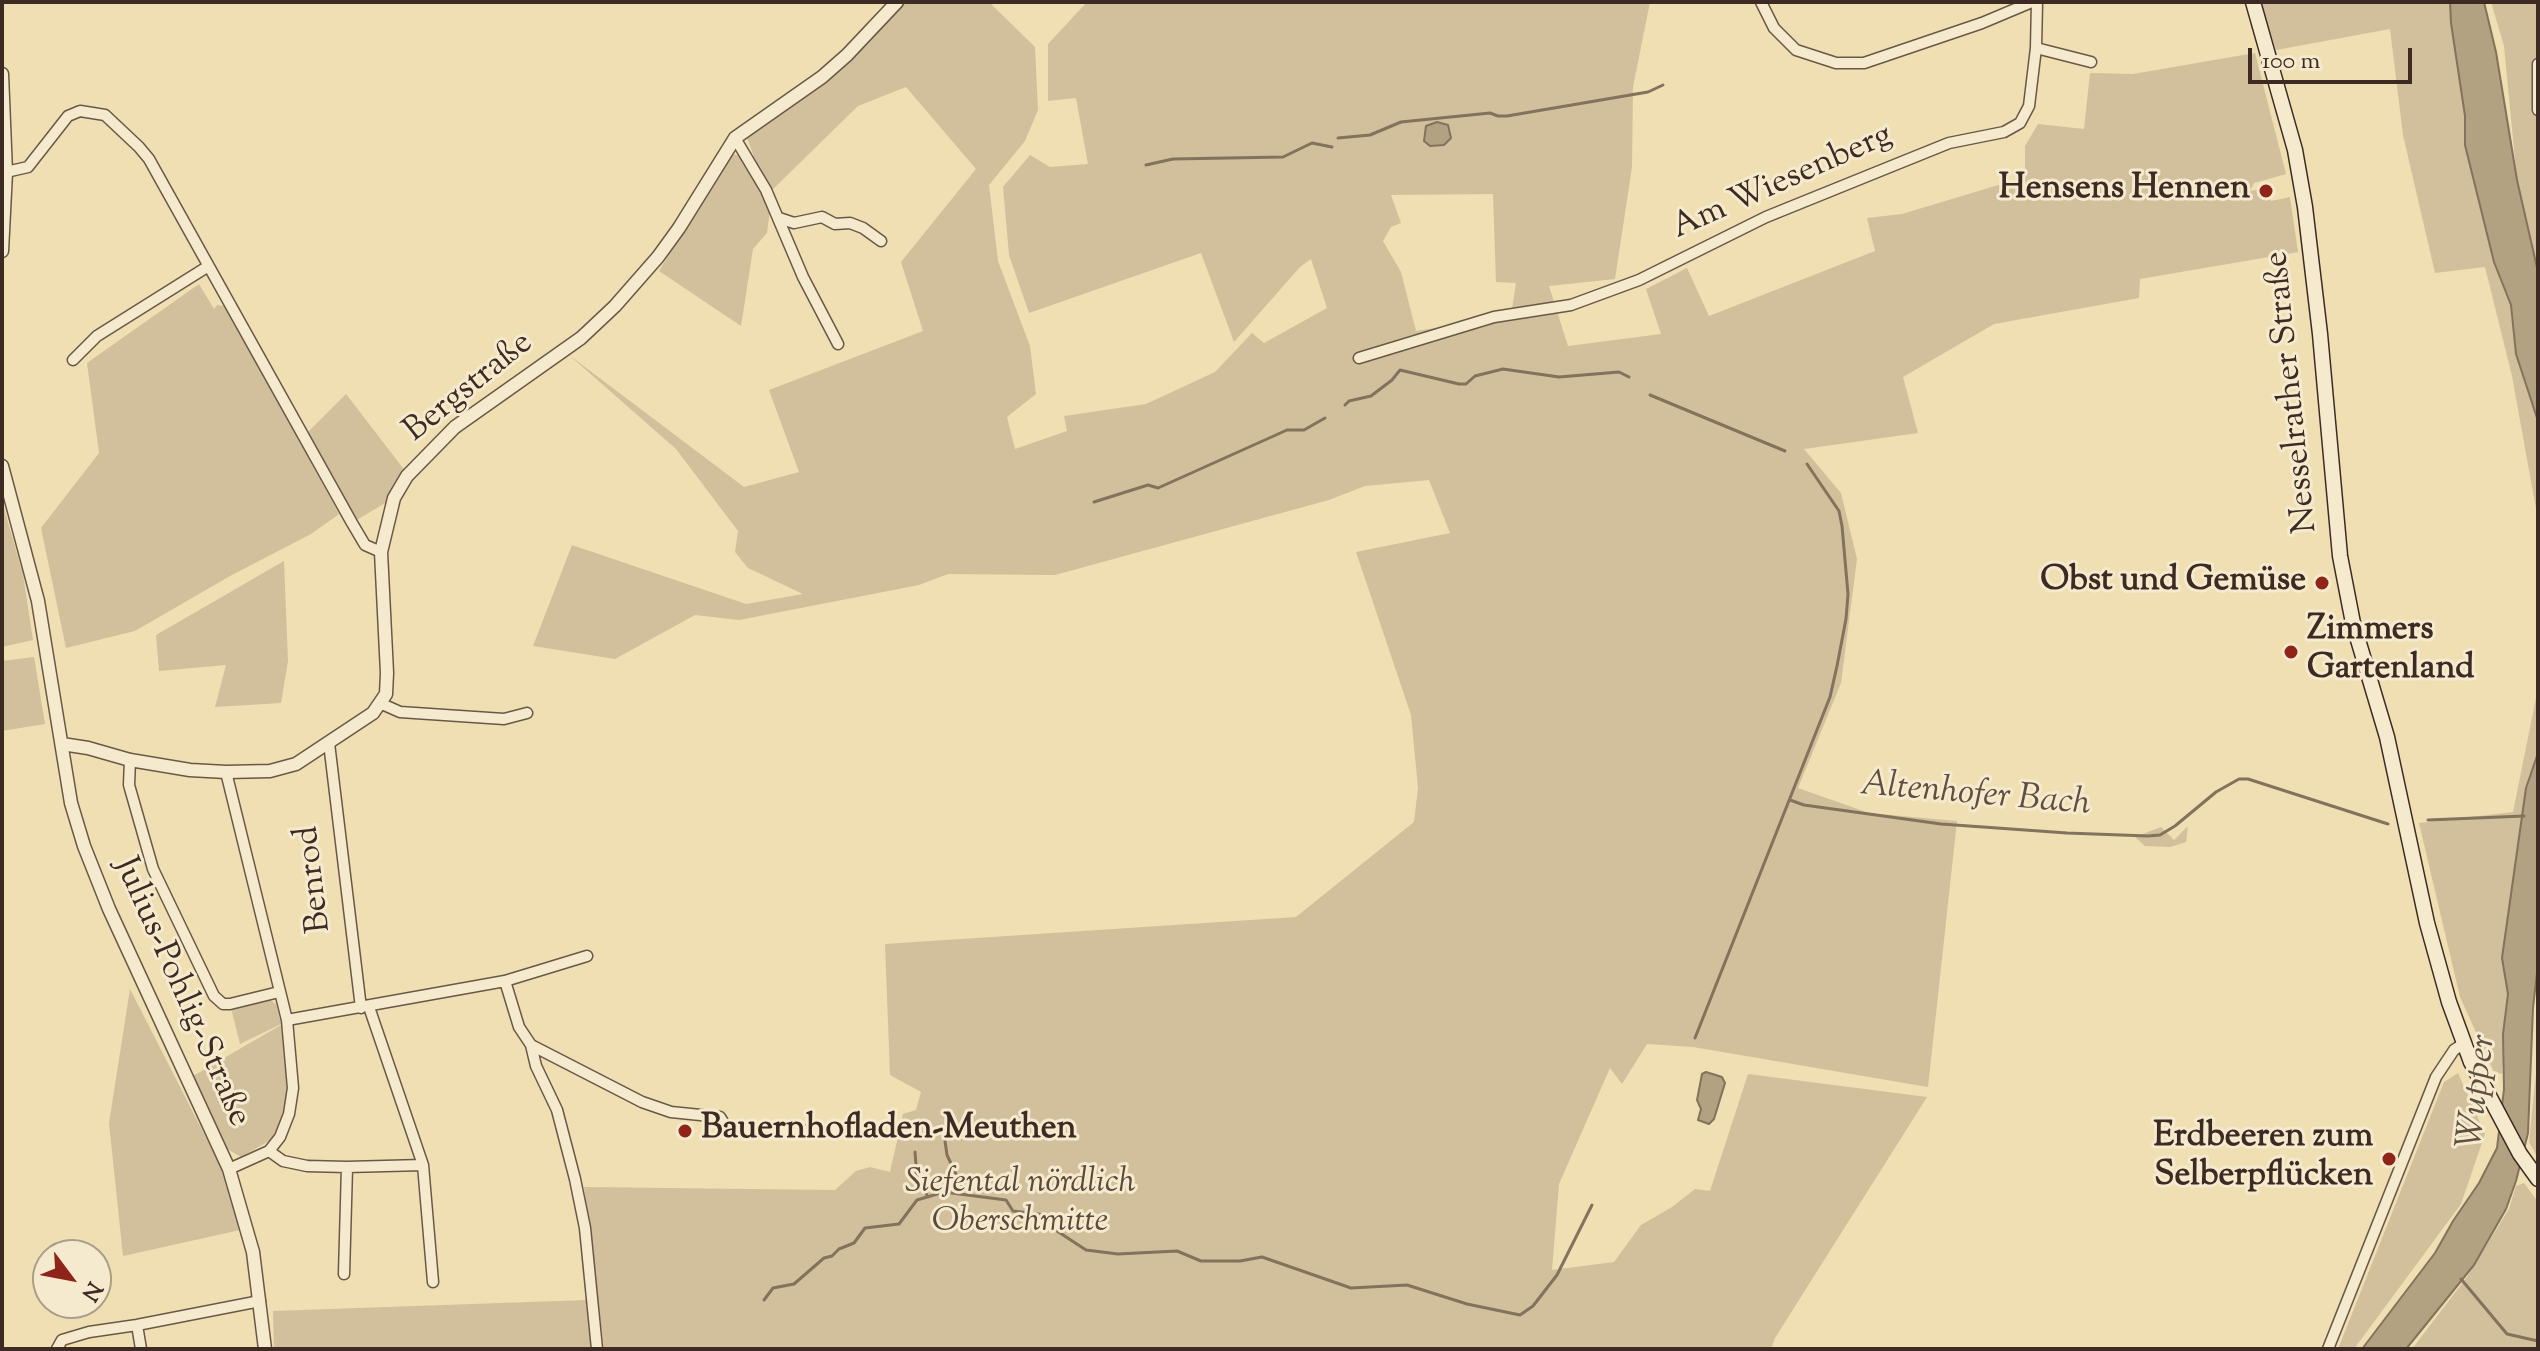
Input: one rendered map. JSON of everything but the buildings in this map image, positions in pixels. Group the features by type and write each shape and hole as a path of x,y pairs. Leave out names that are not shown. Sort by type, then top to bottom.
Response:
{"main road":[{"name":"Nesselrather Straße","path":"2253,2 2295,150 2305,207 2340,556 2353,623 2387,737 2427,923 2458,1047 2471,1062 2502,1122 2538,1179"}],"street":[{"name":"Bergstraße","path":"382,704 387,673 381,552 394,498 407,476 455,427 581,338 626,294 679,228 735,138 822,77 897,2"},
{"path":"1761,2 1774,28 1796,50 1836,63 1864,63 2034,2"},
{"name":"Am Wiesenberg","path":"1359,358 1494,317 1571,305 1639,280 1766,217 1949,143 2004,132 2020,123 2029,106 2036,48 2034,2"},
{"path":"2036,48 2091,62"},
{"path":"2538,64 2538,110"},
{"path":"2,74 6,172 2,251"},
{"path":"6,172 28,167 68,116 80,111 105,115 149,159 365,545 381,552"},
{"path":"735,138 766,190 809,289 838,344"},
{"path":"779,218 794,223 822,217 835,224 850,223 881,241"},
{"path":"73,360 97,336 207,267"},
{"name":"Julius-Pohlig-Straße","path":"2,466 38,601 71,803 109,909 229,1169 253,1252 265,1349"},
{"path":"62,744 130,760 226,772 284,769 329,743 382,704 400,712 492,718 516,717 527,713"},
{"name":"Benrod","path":"329,743 365,1007 423,1165 433,1282"},
{"path":"130,760 129,785 153,869 214,996 223,1004 230,1004 279,992"},
{"path":"226,772 287,1020 293,1088 289,1114 280,1137 269,1151 229,1169"},
{"path":"287,1020 505,981 587,956"},
{"path":"505,981 519,1027 531,1045 536,1066 557,1110 575,1179 585,1228 597,1349"},
{"path":"531,1045 642,1102 671,1112 720,1117 728,1130 849,1131"},
{"path":"2328,1349 2436,1077 2458,1047"},
{"path":"269,1151 283,1161 307,1166 423,1165"},
{"path":"344,1274 347,1167"},
{"path":"57,1349 62,1340 89,1332 260,1301"},
{"path":"137,1325 141,1349"}],"green space":[{"name":"Siefental nördlich Oberschmitte","path":"904,2 989,2 1035,47 1038,110 1025,141 989,185 998,261 1030,346 1036,394 1007,417 1015,449 1067,431 1064,416 1146,404 1215,372 1252,333 1264,343 1327,308 1311,259 1300,267 1234,342 1201,253 1029,313 1009,255 1003,187 1030,155 1050,167 1088,164 1076,98 1048,101 1048,44 1087,2 1650,2 1633,87 1632,167 1615,279 1549,286 1568,346 1661,334 1646,289 1687,268 1709,316 1875,251 1867,218 1902,214 2025,177 2025,146 2038,124 2084,129 2090,73 2133,74 2255,53 2286,174 2254,183 2250,191 2261,189 2263,196 2269,195 2271,201 2290,197 2298,252 2140,279 2139,298 1994,324 1903,377 1918,433 1804,449 1841,493 1857,559 1841,683 1798,788 1869,813 1957,821 1928,1087 1693,1047 1647,1044 1622,1084 1610,1068 1559,1184 1552,1270 1614,1262 1641,1225 1695,1189 1710,1191 1748,1074 1927,1097 1771,1349 604,1349 584,1187 835,1190 856,1171 870,1167 890,1172 903,1114 916,1110 921,1092 890,1075 885,944 1296,917 1414,822 1418,788 1411,715 1356,552 1450,533 1429,480 1365,486 1329,500 1055,575 948,574 919,585 739,620 695,615 615,659 533,646 572,545 746,604 803,594 748,568 735,552 738,531 676,449 569,355 744,487 799,472 769,390 923,331 901,262 976,169 906,87 858,106 771,191 747,138 826,82 867,45","holes":["1493,194 1496,282 1516,283 1511,316 1416,331 1401,272 1383,241 1391,227 1401,223 1391,195"]},
{"path":"2260,2 2450,2 2465,116 2465,145 2494,262 2511,305 2516,354 2538,421 2538,520 2512,376 2485,267 2435,273 2403,135 2390,29 2276,50"},
{"path":"2491,2 2538,2 2538,299 2517,180 2504,46"},
{"path":"732,154 741,156 770,210 767,233 753,249 741,326 659,271"},
{"path":"199,284 214,309 217,305 225,306 339,514 311,534 135,631 66,648 41,528 99,453 87,363"},
{"path":"346,394 406,472 387,502 355,521 308,432"},
{"path":"2,501 23,575 33,640 2,647"},
{"path":"284,561 288,661 281,703 215,707 226,665 159,671 156,635"},
{"path":"34,657 45,724 2,731 2,661"},
{"path":"2538,688 2538,753 2526,789 2502,958 2508,994 2502,1074 2494,1072 2460,997 2419,823 2513,812"},
{"path":"2188,826 2186,842 2170,847 2145,846 2135,837 2161,827 2174,840"},
{"path":"130,989 222,1169 240,1230 123,1256 109,1123"},
{"path":"269,999 276,1004 281,1024 240,1044 231,1008"},
{"path":"281,1025 287,1091 283,1112 274,1138 241,1157 223,1142 193,1076"},
{"path":"2538,1054 2538,1158 2529,1142"},
{"path":"2458,1073 2485,1134 2461,1204 2354,1349 2338,1349 2444,1082"},
{"path":"2524,1183 2538,1202 2538,1349 2412,1349 2467,1277 2509,1209 2516,1186"},
{"path":"586,1300 591,1349 274,1349 273,1311"}],"shaded area":[{"path":"2450,2 2484,2 2496,52 2517,180 2538,272 2538,421 2516,354 2511,305 2494,262 2465,145 2465,116"},
{"path":"1437,122 1448,125 1451,138 1444,145 1430,146 1424,141 1426,126"},
{"path":"2538,753 2538,964 2528,1133 2516,1181 2506,1209 2474,1265 2406,1349 2362,1349 2435,1253 2497,1148 2504,1089 2503,1034 2508,994 2502,958 2526,788"},
{"path":"1706,1072 1722,1077 1725,1083 1714,1119 1709,1124 1698,1120 1701,1109 1697,1100 1702,1074"}],"waterway":[{"path":"1338,138 1370,135 1401,122 1490,113 1507,116 1648,92 1663,85"},
{"path":"1146,165 1173,159 1283,157 1312,143 1332,147"},
{"path":"1345,405 1349,401 1371,396 1400,370 1459,384 1466,384 1475,376 1503,369 1559,377 1619,372 1629,377"},
{"path":"1650,395 1785,451"},
{"path":"1094,502 1148,485 1158,488 1287,430 1304,430 1325,418"},
{"path":"1695,1038 1830,697 1837,666 1848,594 1842,526 1839,511 1807,464"},
{"name":"Altenhofer Bach","path":"1790,800 1804,805 1941,824 2148,836 2160,835 2216,792 2239,779 2248,779 2388,824"},
{"name":"Altenhofer Bach","path":"2428,820 2524,816"},
{"path":"945,1141 947,1155 960,1183 970,1194"},
{"path":"915,1152 917,1177 928,1197"},
{"name":"Altenhofer Bach","path":"764,1300 773,1288 794,1284 824,1258 854,1243 865,1228 899,1224 917,1200 944,1192 1006,1200 1013,1211 1045,1215 1057,1231 1086,1250 1118,1254 1177,1251 1201,1261 1240,1261 1262,1257 1351,1288 1407,1285 1467,1304 1520,1315 1533,1306 1557,1275 1592,1205"},
{"path":"2461,1279 2507,1334 2538,1341"}],"place":[{"name":"Hensens Hennen","path":"2266,191"},
{"name":"Obst und Gemüse","path":"2322,583"},
{"name":"Zimmers Gartenland","path":"2291,652"},
{"name":"Bauernhofladen-Meuthen","path":"685,1131"},
{"name":"Erdbeeren zum Selberpflücken","path":"2389,1159"}],"water label":[{"name":"Wupper","path":"2480,1092"}]}
